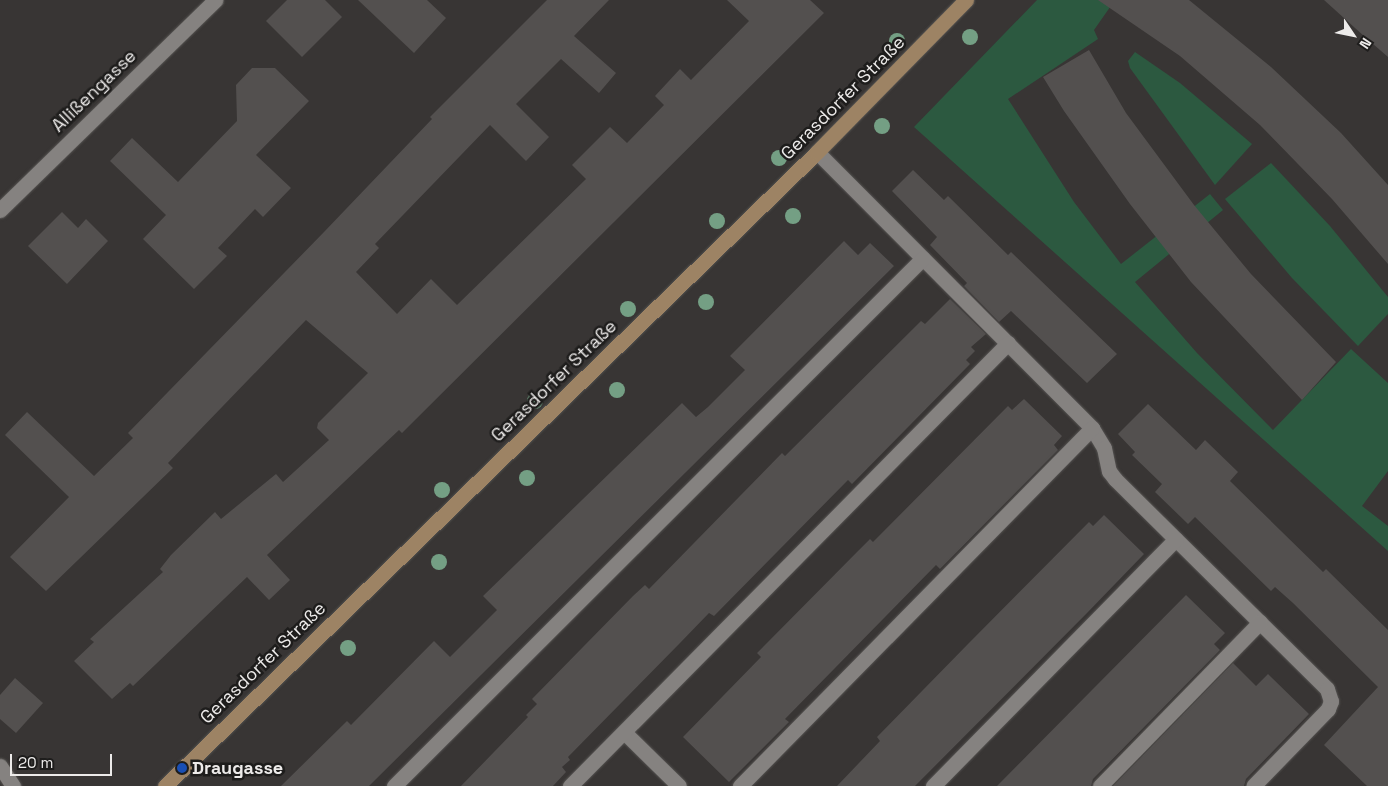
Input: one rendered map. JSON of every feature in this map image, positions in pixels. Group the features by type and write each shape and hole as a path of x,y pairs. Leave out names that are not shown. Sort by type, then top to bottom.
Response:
{"main road":[{"name":"Gerasdorfer Straße","path":"165,786 816,152 966,0"}],"street":[{"name":"Allißengasse","path":"0,210 215,0"},
{"path":"816,152 1092,428 1104,448 1109,471 1322,683 1331,701 1328,709 1253,786"},
{"path":"394,786 923,258"},
{"path":"570,786 1008,342"},
{"path":"740,786 1092,428"},
{"path":"933,786 1176,539"},
{"path":"1100,786 1260,622"},
{"path":"624,732 679,786"},
{"path":"0,766 13,786"}],"green space":[{"path":"1037,0 1115,0 1094,30 1098,39 1008,99 1074,202 1121,264 1210,194 1223,210 1135,282 1197,353 1273,430 1351,349 1388,383 1388,471 1362,506 1388,526 1388,551 914,127"},
{"path":"1135,52 1180,83 1252,144 1215,185 1130,68 1128,61"},
{"path":"1271,163 1330,226 1388,297 1388,314 1358,346 1292,278 1225,199"}],"building":[{"path":"287,0 325,0 342,17 302,57 266,21"},
{"path":"358,0 427,0 446,18 414,53"},
{"path":"547,0 609,0 574,36 616,73 599,93 561,59 516,104 549,137 526,161 490,125 375,244 379,248 356,272 397,314 431,279 457,305 586,179 572,165 610,127 627,143 664,105 655,96 680,69 691,80 749,21 727,0 810,0 824,13 402,433 399,430 267,555 290,580 269,600 247,577 133,686 130,683 112,699 74,661 94,642 90,639 163,572 160,569 171,555 215,512 221,519 276,474 283,482 329,440 317,428 318,423 368,373 306,320 168,463 173,468 46,591 10,557 69,497 5,435 27,412 94,476 133,438 128,433 432,119 430,117"},
{"path":"1098,0 1189,0 1271,67 1341,133 1388,185 1388,264 1332,199 1260,125 1180,56"},
{"path":"1324,0 1388,0 1388,57 1365,37"},
{"path":"1089,50 1126,113 1194,205 1251,274 1336,362 1302,400 1191,282 1130,204 1064,111 1043,77"},
{"path":"252,68 275,68 309,101 256,155 291,188 263,217 255,209 218,248 227,256 194,289 143,239 166,215 110,161 132,138 178,182 237,121 236,85"},
{"path":"913,170 944,200 948,196 1008,255 1011,252 1117,354 1087,383 1011,311 999,322 964,286 967,283 930,245 937,237 892,191"},
{"path":"62,212 78,228 86,219 108,241 67,284 28,246"},
{"path":"844,241 858,255 870,243 894,266 369,786 281,786 347,721 351,725 434,641 450,657 497,610 483,596 682,403 696,417 708,407 745,370 730,356"},
{"path":"950,299 986,334 971,347 975,351 966,360 970,364 852,484 848,480 714,616 709,613 568,757 570,760 562,767 566,772 553,786 461,786 528,717 526,715 537,704 532,699 633,596 645,585 649,589 782,453 785,456 921,321 925,324"},
{"path":"1024,399 1062,436 1054,445 1058,450 940,569 936,565 785,719 789,722 729,782 683,737 761,657 757,653 870,539 873,542 1008,406 1012,410"},
{"path":"1148,404 1196,450 1205,440 1238,472 1230,481 1323,572 1326,569 1388,630 1388,786 1367,786 1324,745 1378,687 1293,603 1275,587 1271,591 1195,517 1188,524 1155,492 1162,484 1132,455 1135,452 1118,434"},
{"path":"1104,515 1144,554 1087,613 915,786 837,786 880,741 877,737 967,645 1089,522 1093,526"},
{"path":"1186,595 1225,633 1214,644 1220,650 1093,779 1091,786 997,786"},
{"path":"1233,663 1256,686 1268,674 1309,714 1246,779 1244,786 1113,786"},
{"path":"15,678 43,703 16,733 0,719 0,695"}],"place":[{"name":"Draugasse","path":"182,768"}]}
